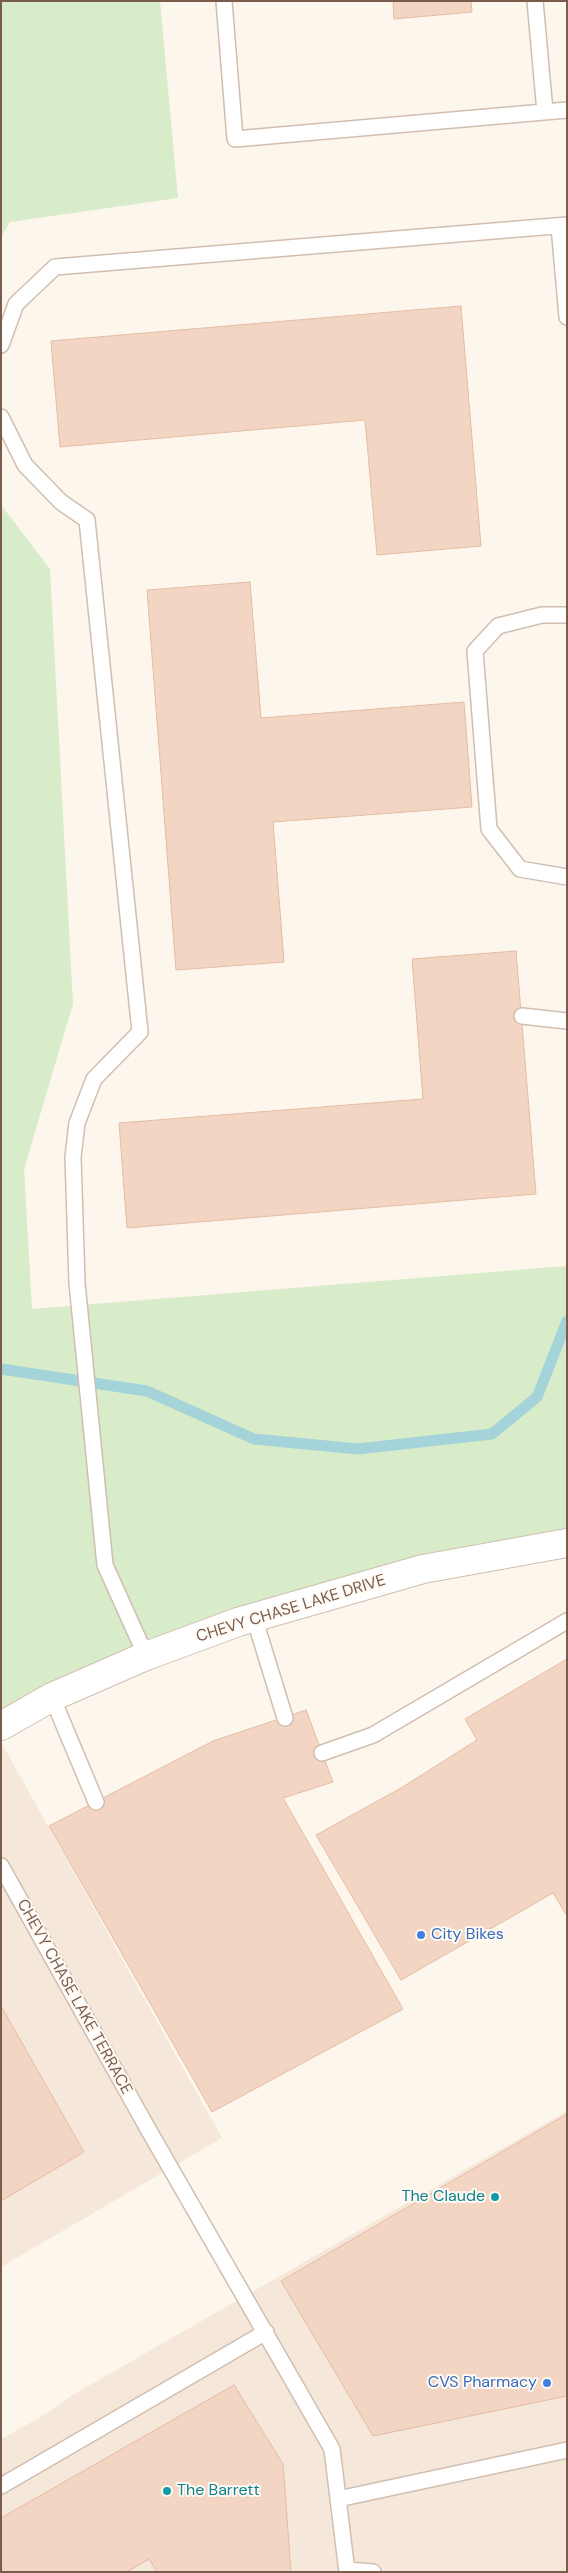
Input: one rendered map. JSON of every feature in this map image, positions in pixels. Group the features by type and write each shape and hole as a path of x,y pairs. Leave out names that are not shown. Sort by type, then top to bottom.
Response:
{"street":[{"name":"CHEVY CHASE LAKE DRIVE","path":"1,1726 52,1697 146,1656 254,1617 423,1569 567,1543"}],"lane":[{"path":"224,1 235,139 567,110"},
{"path":"535,1 545,112"},
{"path":"1,345 16,304 55,267 563,225 567,317"},
{"path":"1,417 25,465 61,502 87,520 140,1032 94,1079 78,1123 73,1157 77,1284 105,1565 146,1656"},
{"path":"567,615 542,615 498,626 475,650 488,829 520,869 567,877"},
{"path":"522,1016 567,1021"},
{"path":"254,1617 285,1718"},
{"path":"322,1753 373,1735 567,1621"},
{"path":"52,1697 96,1802"},
{"name":"CHEVY CHASE LAKE TERRACE","path":"1,1866 148,2129 332,2450 347,2571"},
{"path":"1,2486 266,2332"},
{"path":"338,2499 567,2450"},
{"path":"347,2571 373,2572"}],"shaded area":[{"path":"1,1742 222,2138 1,2267"},
{"path":"567,2111 567,2572 1,2572 1,2439 41,2417 71,2396"}],"green space":[{"path":"1,1 160,1 178,198 10,222 1,237"},
{"path":"1,505 50,569 73,1004 24,1169 32,1309 567,1266 567,1543 238,1622 1,1726"}],"building":[{"path":"393,1 471,1 472,12 394,19"},
{"path":"461,306 481,546 377,555 365,420 60,447 51,341"},
{"path":"250,582 261,718 464,702 472,807 273,822 284,962 176,970 147,590"},
{"path":"516,951 536,1194 127,1228 119,1123 423,1099 412,959"},
{"path":"567,1659 567,1916 553,1893 401,1980 316,1835 401,1788 477,1740 465,1719"},
{"path":"306,1710 333,1782 283,1798 403,2009 212,2112 49,1826 213,1741"},
{"path":"1,2006 84,2152 1,2201"},
{"name":"The Claude","path":"567,2114 567,2396 373,2436 281,2281"},
{"name":"The Barrett","path":"234,2385 283,2464 291,2572 157,2572 149,2559 127,2572 1,2572 1,2518"}],"waterway":[{"path":"1,1369 147,1391 254,1439 358,1449 492,1434 537,1397 567,1321"}],"place":[{"name":"City Bikes","path":"421,1935"},
{"name":"The Claude","path":"495,2197"},
{"name":"CVS Pharmacy","path":"547,2383"},
{"name":"The Barrett","path":"167,2491"}]}
